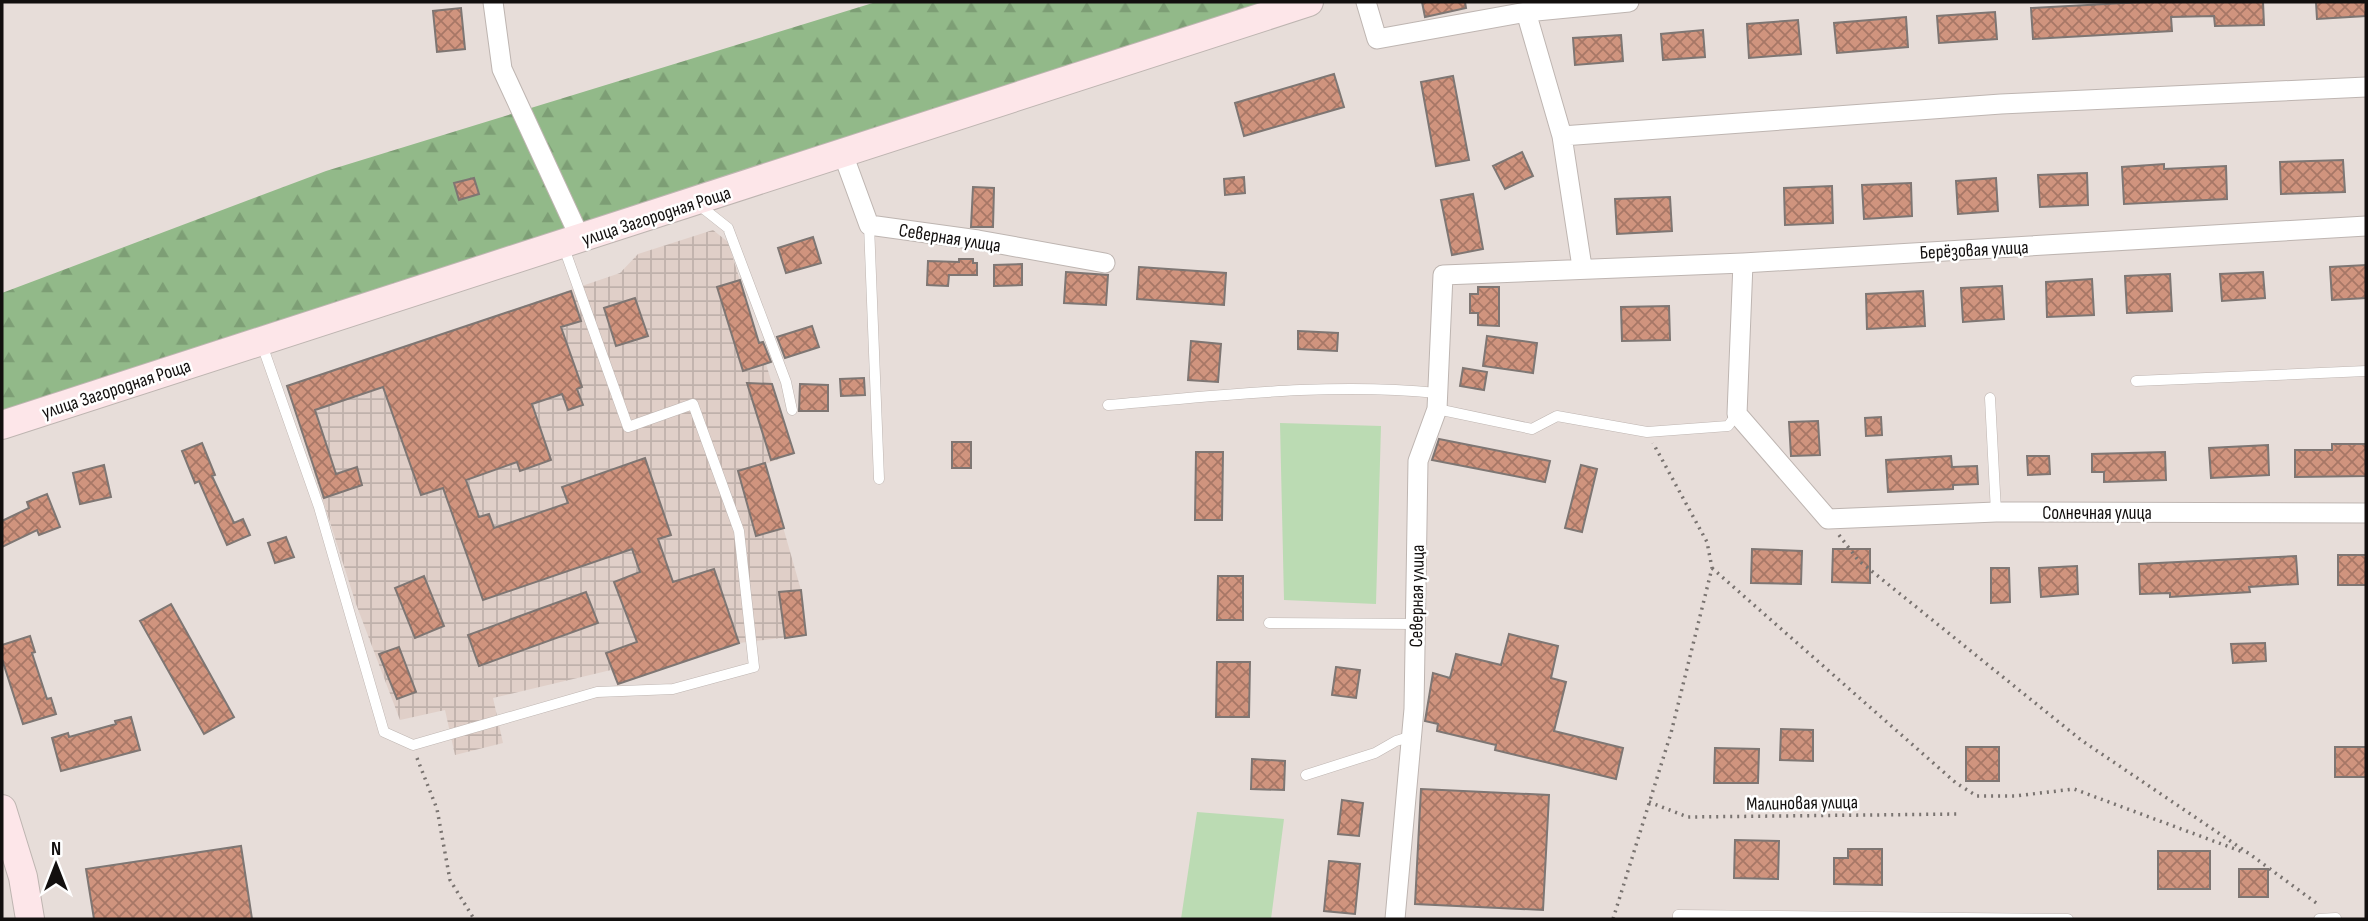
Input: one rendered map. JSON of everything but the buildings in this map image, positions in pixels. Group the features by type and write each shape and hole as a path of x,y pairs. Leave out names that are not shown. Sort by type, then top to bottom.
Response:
{"street":[{"path":"493,2 502,69 572,242"},
{"name":"улица Загородная Роща","path":"2,425 1309,2"},
{"path":"1366,2 1377,39 1525,12 1629,2"},
{"path":"1525,12 1562,136 1582,267"},
{"path":"1562,136 2001,104 2366,87"},
{"path":"843,154 869,225"},
{"name":"Северная улица","path":"869,225 978,240 1105,263"},
{"name":"Берёзовая улица","path":"1443,275 1582,267 1743,263 2366,226"},
{"path":"1743,263 1737,414 1828,519"},
{"name":"Северная улица","path":"1395,919 1412,736 1418,461 1437,401 1443,275"},
{"name":"Солнечная улица","path":"1828,519 1996,512 2366,513"},
{"path":"2,809 23,877 30,919"}],"lane":[{"path":"695,202 728,228 786,382 792,410"},
{"path":"869,225 879,479"},
{"path":"261,342 319,506 384,732 413,745 597,692 673,690 754,667 738,531 693,404 628,427 572,242"},
{"path":"2136,381 2366,371"},
{"path":"1108,405 1278,391 1388,388 1532,429 1557,416 1647,432 1728,426 1737,414"},
{"path":"1990,398 1996,512"},
{"path":"1269,623 1415,624"},
{"path":"1306,775 1375,753 1396,741 1412,736"},
{"path":"1678,919 1678,915 2068,919"},
{"path":"2319,919 2336,918"}],"path":[{"path":"1613,919 1671,733 1712,568 1707,542 1647,432"},
{"path":"1828,519 1858,560 2081,740 2251,855 2336,918"},
{"path":"1712,568 1956,783 1977,796 2015,796 2074,789 2251,855"},
{"path":"413,745 437,809 450,880 474,919"},
{"name":"Малиновая улица","path":"1649,802 1688,817 1959,814"}],"shaded area":[{"path":"713,230 728,242 794,454 765,464 801,590 806,635 739,643 617,684 611,670 493,698 503,743 455,755 445,710 400,720 356,604 287,387 620,273 638,254"}],"green space":[{"path":"876,2 1279,2 2,425 2,293 326,171"},
{"path":"1280,423 1381,426 1376,604 1284,600"},
{"path":"1197,812 1284,819 1271,919 1181,919"}]}
